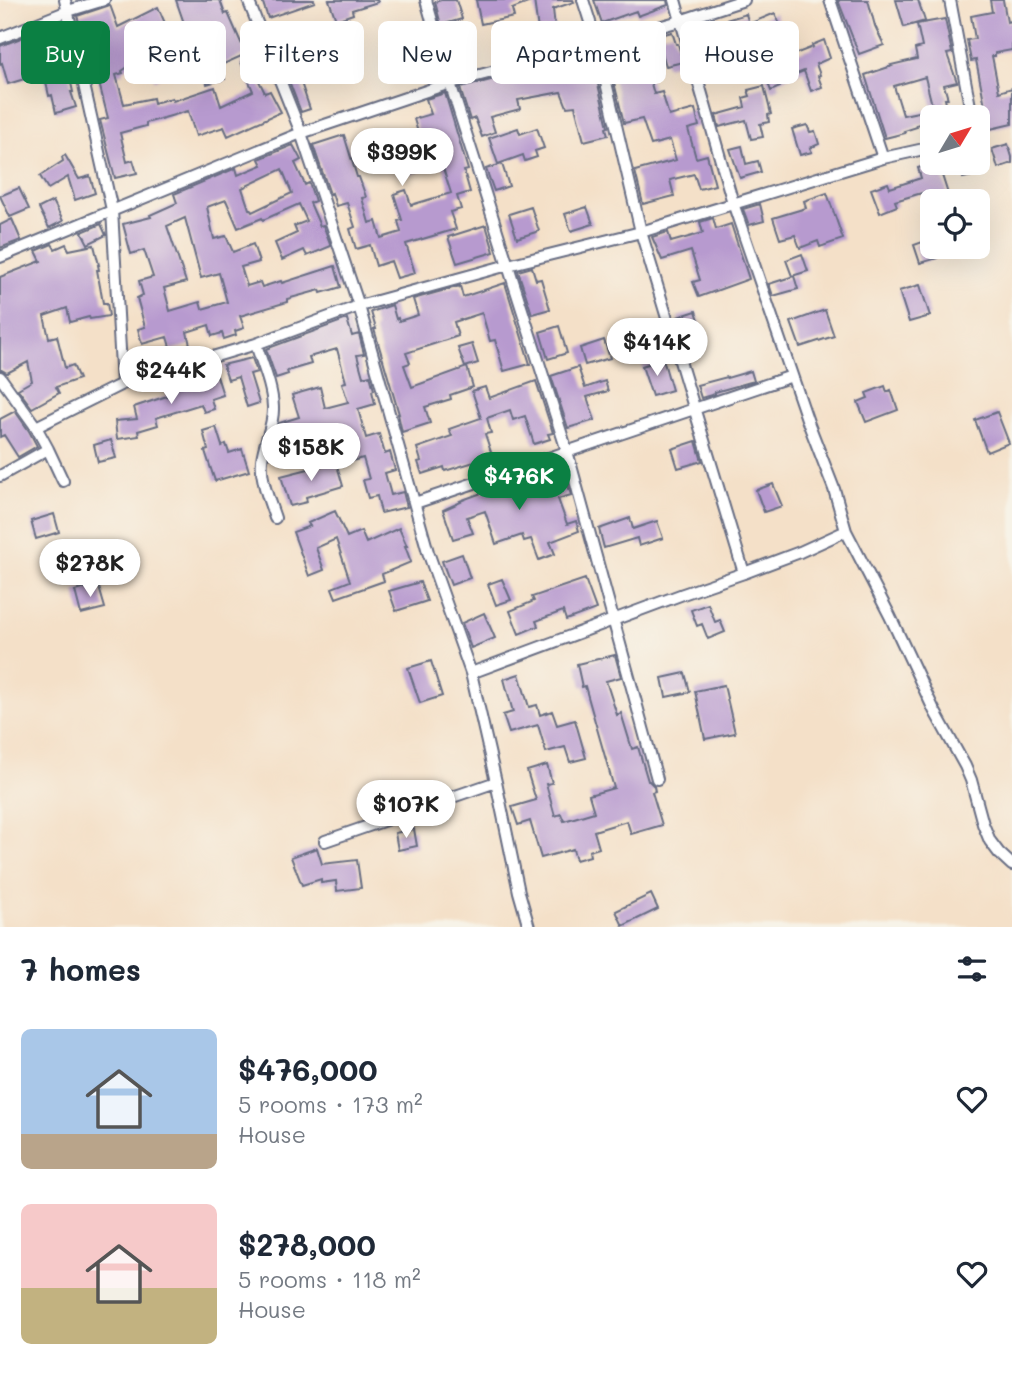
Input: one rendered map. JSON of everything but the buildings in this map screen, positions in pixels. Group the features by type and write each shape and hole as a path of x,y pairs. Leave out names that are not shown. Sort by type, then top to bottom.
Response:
{"street":[{"path":"0,38 66,6 104,0"},
{"path":"247,0 300,133 359,306 428,552 471,673 529,927"},
{"path":"426,0 432,21"},
{"path":"583,0 590,21"},
{"path":"675,0 733,204 834,489 846,531 934,710 965,766 990,841 1012,865"},
{"path":"666,24 744,0"},
{"path":"830,0 883,158"},
{"path":"950,0 970,105"},
{"path":"66,6 113,210 122,384"},
{"path":"0,257 300,133 447,84"},
{"path":"450,84 567,451 657,779"},
{"path":"606,84 641,232 744,573"},
{"path":"36,427 122,384 256,344 359,306 641,232 920,149"},
{"path":"256,344 272,393 273,415 262,468 275,518"},
{"path":"415,503 792,376"},
{"path":"0,377 36,427 63,481"},
{"path":"0,476 48,449"},
{"path":"471,673 744,573 846,531"},
{"path":"325,841 496,782"}]}
